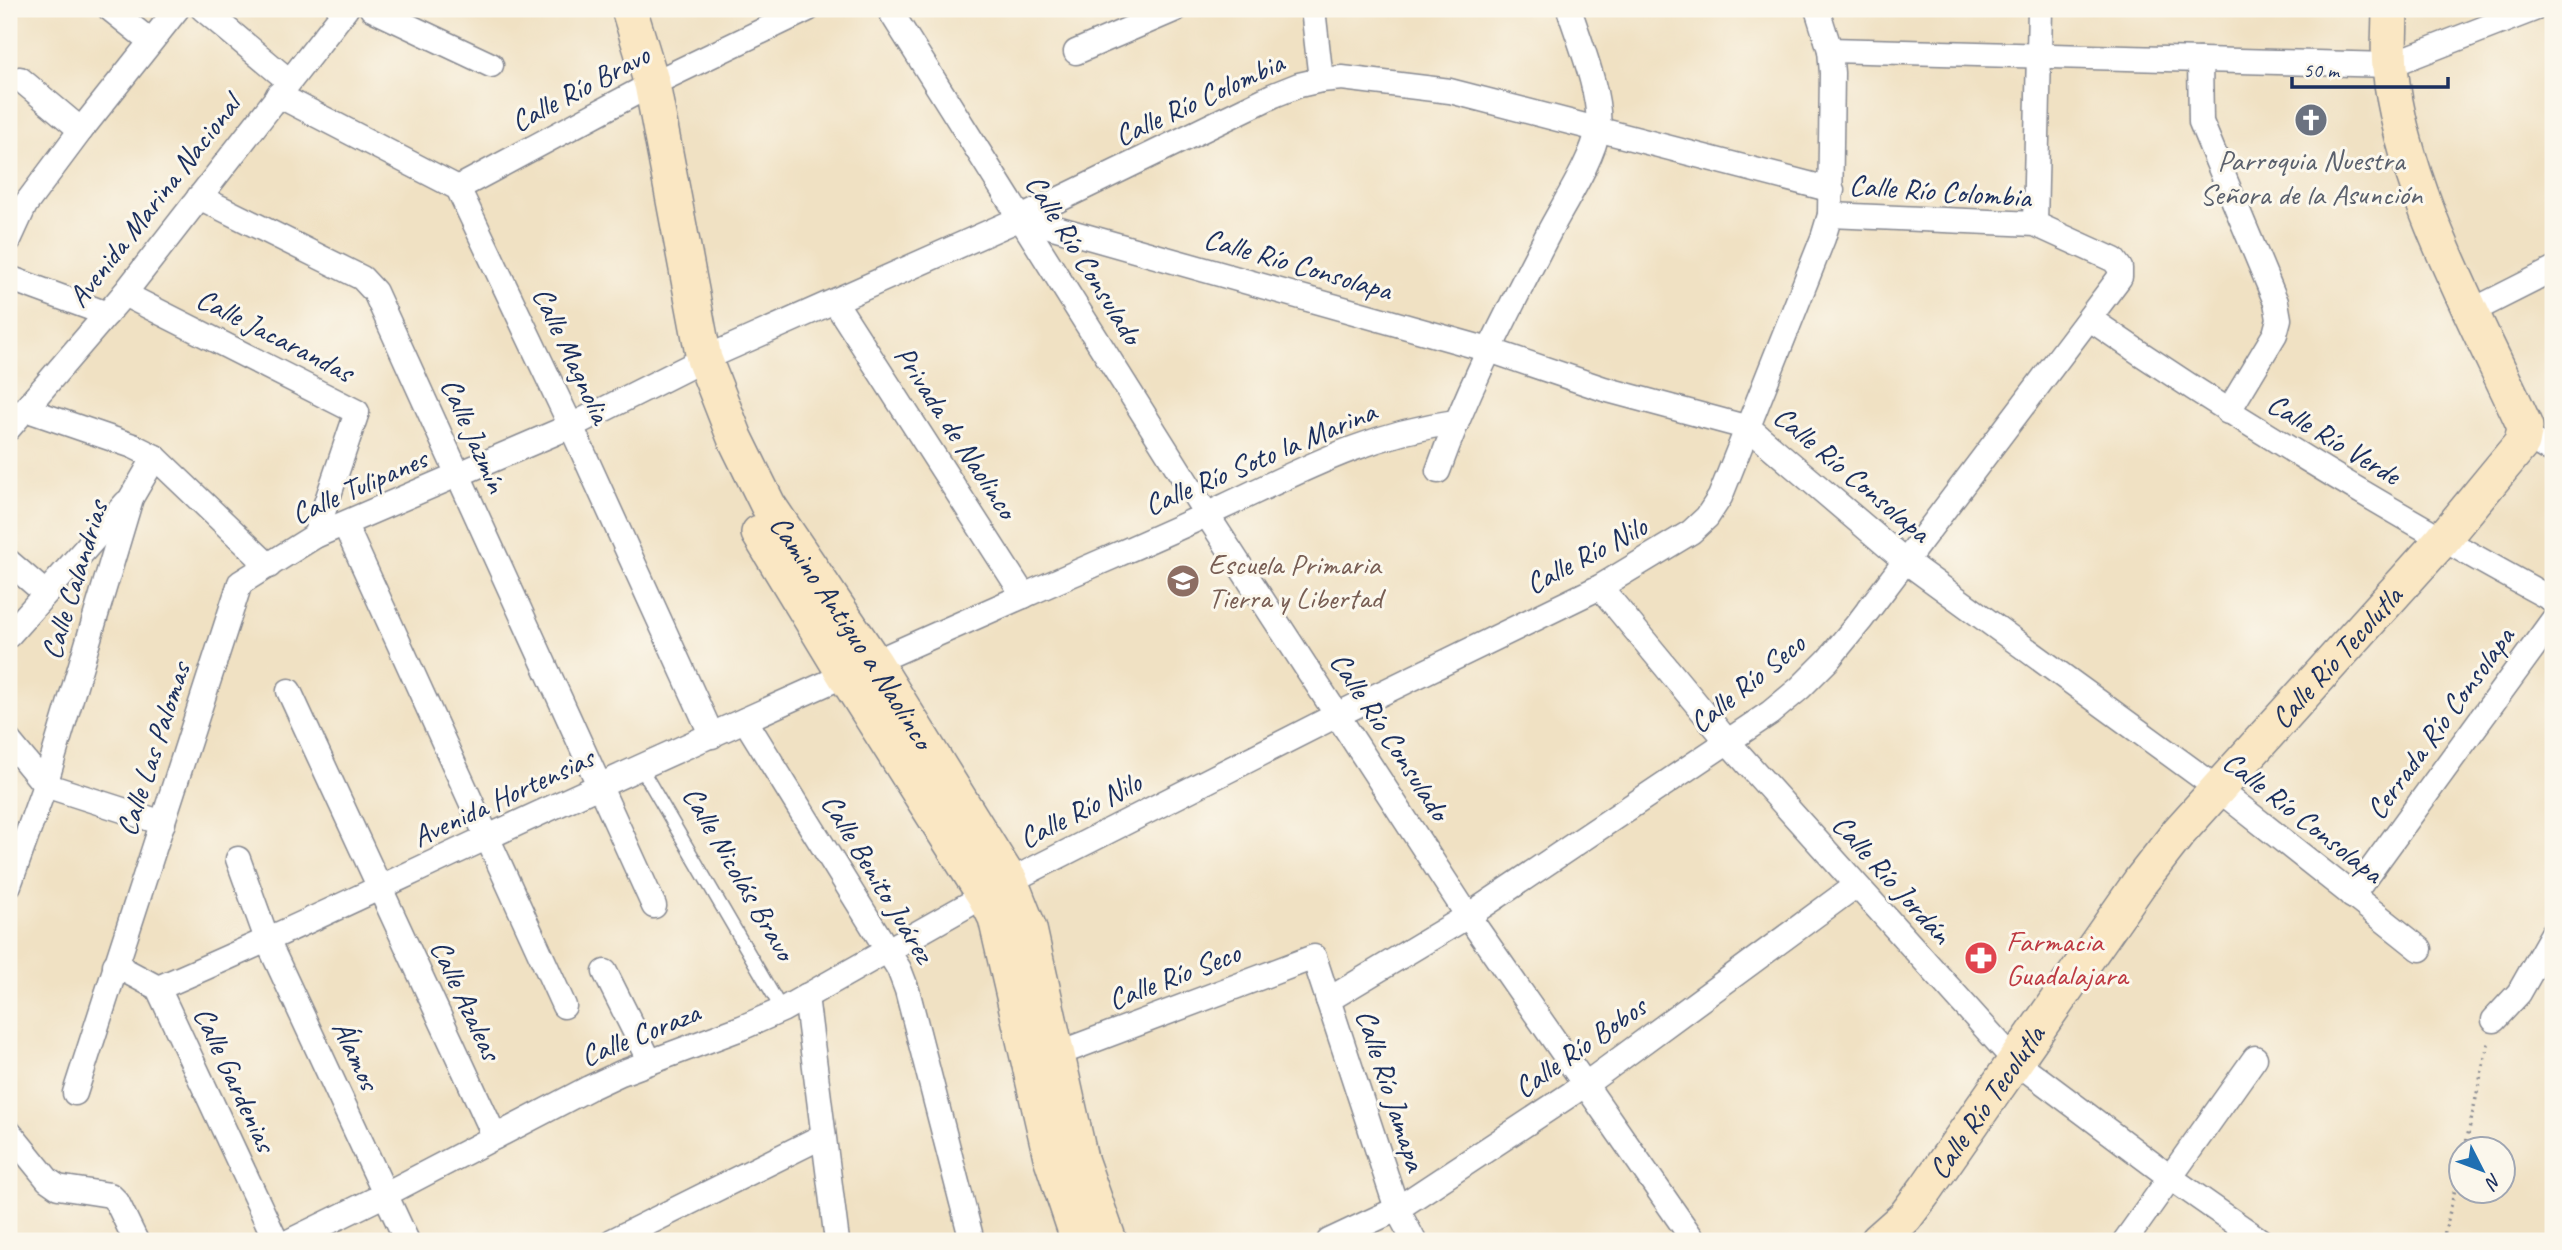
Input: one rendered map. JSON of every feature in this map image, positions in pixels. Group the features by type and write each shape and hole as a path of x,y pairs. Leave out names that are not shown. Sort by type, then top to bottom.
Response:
{"main road":[{"name":"Camino Antiguo a Naolinco","path":"607,9 642,90"},
{"name":"Camino Antiguo a Naolinco","path":"629,9 694,364 768,505 859,668 998,888 1029,929 1080,1159 1109,1241"},
{"name":"Calle Río Tecolutla","path":"2390,9 2390,65 2397,110 2409,158 2429,217 2522,420 2539,444"},
{"name":"Calle Río Tecolutla","path":"1882,1240 1905,1217 1926,1189 2140,882 2218,789 2442,540 2522,443 2539,444"},
{"name":"Camino Antiguo a Naolinco","path":"998,888 996,918 1051,1157 1079,1241"}],"street":[{"path":"110,9 150,41"},
{"path":"9,240 25,205 177,9"},
{"path":"203,9 283,88 458,188"},
{"name":"Avenida Marina Nacional","path":"9,428 124,293 346,9"},
{"path":"372,9 491,65"},
{"name":"Calle Río Bravo","path":"458,188 642,90 808,9"},
{"name":"Calle Río Consulado","path":"889,9 1207,515 1468,916 1694,1241"},
{"path":"1076,52 1176,9"},
{"path":"1312,9 1321,79"},
{"path":"1438,471 1455,422 1584,163 1598,128 1595,92 1569,9"},
{"name":"Calle Río Nilo","path":"998,888 1339,714 1600,587 1673,544 1707,517 1720,497 1749,428 1830,215 1830,50 1817,9"},
{"path":"2035,224 2040,9"},
{"path":"1830,50 2390,65 2534,9"},
{"path":"2200,60 2201,122 2276,302 2280,319 2275,334 2228,412"},
{"path":"20,79 81,130"},
{"name":"Calle Río Colombia","path":"694,364 1021,218 1274,95 1321,79 1366,80 1450,91 1832,190"},
{"name":"Calle Magnolia","path":"458,188 572,426 712,736"},
{"name":"Calle Jazmín","path":"199,197 362,278 375,292 654,906"},
{"name":"Calle Río Colombia","path":"1830,215 2035,224 2114,260 2120,268"},
{"name":"Calle Río Consolapa","path":"1021,218 1489,350 1604,389 1749,428 1905,560 2218,789 2420,948"},
{"name":"Calle Río Seco","path":"1328,1000 1468,916 1728,742 1800,688 1828,660 2090,319 2120,277 2120,268"},
{"path":"2472,311 2553,270"},
{"path":"9,278 107,314"},
{"name":"Calle Jacarandas","path":"124,293 357,412 315,536"},
{"name":"Privada de Naolinco","path":"835,302 1024,596"},
{"name":"Calle Río Verde","path":"2090,319 2228,412 2442,540 2553,600"},
{"name":"Calle Tulipanes","path":"269,566 315,536 572,426 694,364"},
{"path":"25,409 133,446 155,457 269,566"},
{"name":"Calle Río Soto la Marina","path":"859,668 1207,515 1328,458 1375,439 1415,427 1455,422"},
{"name":"Calle Calandrias","path":"9,885 45,785 131,498 155,457"},
{"path":"9,635 131,498"},
{"path":"345,525 564,1006"},
{"path":"9,562 45,593"},
{"name":"Calle Las Palomas","path":"75,1093 240,583 269,566"},
{"name":"Calle Río Jordán","path":"1600,587 1728,742 2015,1061 2171,1178 2261,1241"},
{"name":"Cerrada Río Consolapa","path":"2352,896 2553,621"},
{"name":"Avenida Hortensias","path":"158,988 268,942 488,837 859,668"},
{"name":"Calle Azaleas","path":"289,691 495,1137"},
{"name":"Calle Benito Juárez","path":"745,720 888,949 908,990 972,1241"},
{"path":"9,741 45,785 163,823"},
{"name":"Álamos","path":"238,859 268,942 407,1241"},
{"name":"Calle Río Bobos","path":"1329,1241 1397,1209 1586,1084 1855,886"},
{"name":"Calle Coraza","path":"290,1241 589,1088 782,1010 998,888"},
{"path":"2494,1020 2519,993 2553,933"},
{"name":"Calle Río Seco","path":"1057,1054 1314,957"},
{"name":"Calle Río Jamapa","path":"1314,957 1397,1209 1414,1241"},
{"name":"Calle Gardenias","path":"115,965 158,988 276,1241"},
{"path":"605,972 650,1062"},
{"name":"Calle Nicolás Bravo","path":"806,996 836,1241"},
{"path":"2125,1241 2255,1058"},
{"path":"9,1132 48,1180 58,1187 110,1195 117,1202 136,1241"},
{"path":"612,1241 823,1136"}],"lane":[{"name":"Calle Nicolás Bravo","path":"641,768 782,1010"}],"path":[{"path":"2468,1134 2494,1020"},
{"path":"2444,1241 2452,1204"}],"place":[{"name":"Parroquia Nuestra Señora de la Asunción","path":"2311,120"},
{"name":"Escuela Primaria Tierra y Libertad","path":"1183,581"},
{"name":"Farmacia Guadalajara","path":"1981,958"}]}
